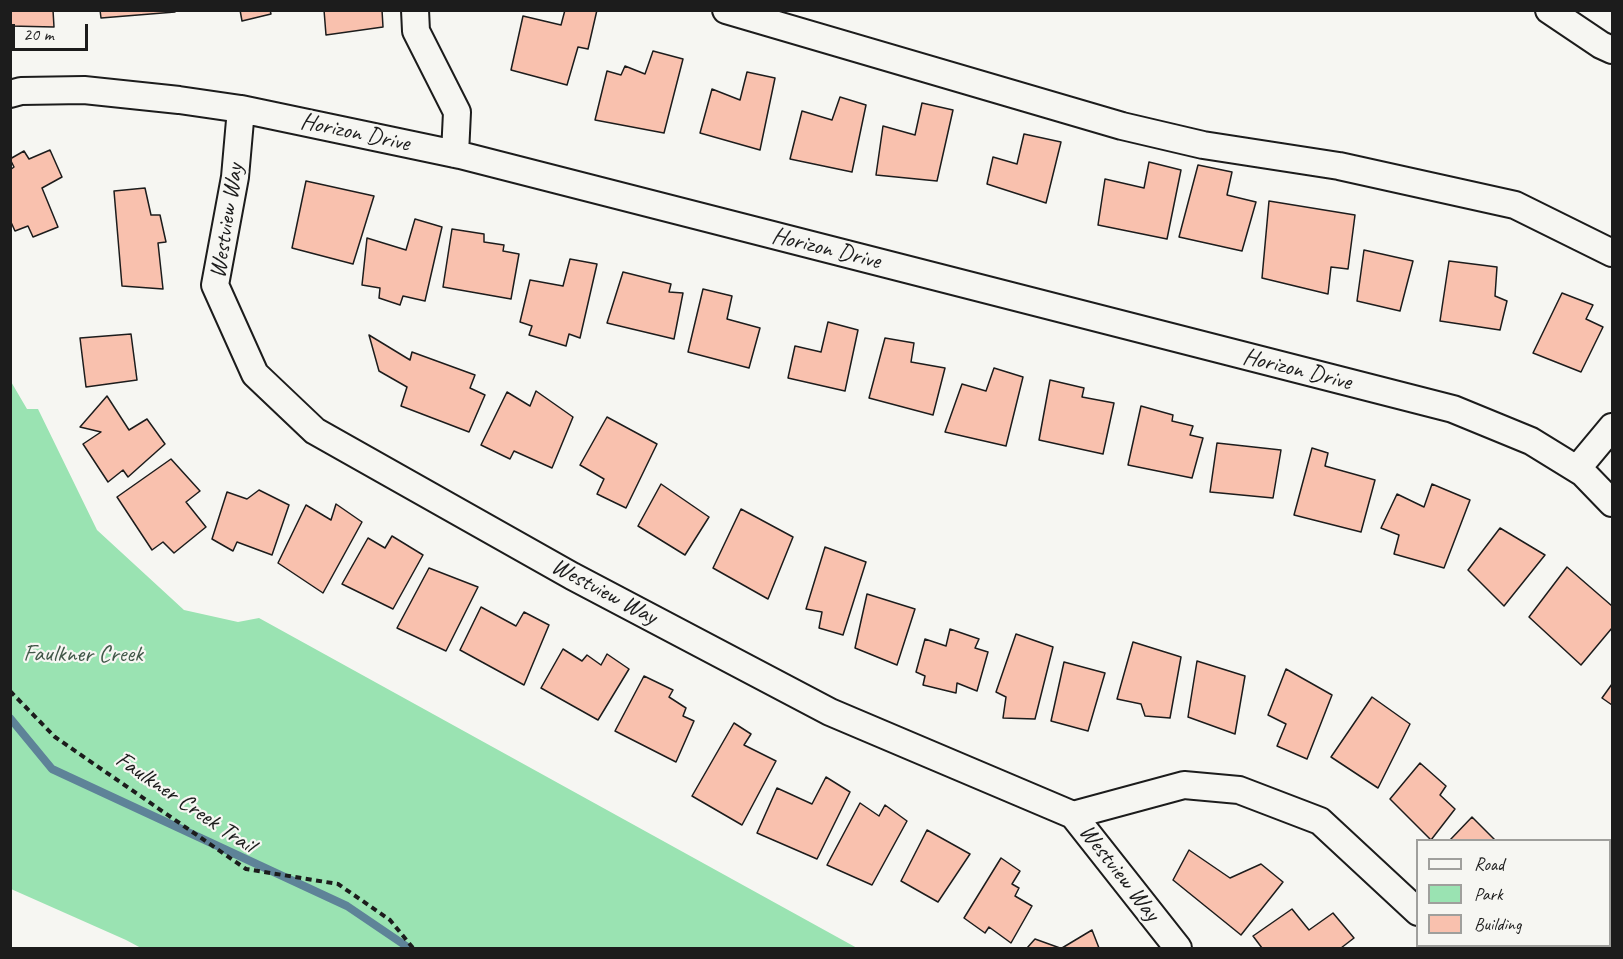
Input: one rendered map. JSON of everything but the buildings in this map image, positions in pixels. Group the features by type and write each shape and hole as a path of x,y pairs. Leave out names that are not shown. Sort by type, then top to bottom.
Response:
{"street":[{"path":"415,10 416,31 457,112 455,154"},
{"path":"726,10 1122,126 1203,145 1339,166 1515,206 1612,253"},
{"path":"1549,10 1612,50"},
{"name":"Horizon Drive","path":"10,93 84,90 242,108 455,154 1453,410 1531,441 1583,473 1612,503"},
{"name":"Westview Way","path":"242,108 235,177 214,285 255,375 315,431 572,576 830,712 1073,815 1178,948"},
{"path":"1577,469 1612,427"},
{"path":"1073,815 1184,785 1239,790 1320,821 1416,910"}],"path":[{"name":"Faulkner Creek Trail","path":"10,692 55,737 246,869 338,884 390,920 413,948"}],"green space":[{"path":"10,380 27,409 38,409 97,530 184,610 238,622 259,618 857,948 141,948 11,889"}],"waterway":[{"name":"Faulkner Creek","path":"10,718 52,769 347,906 409,948"}]}
